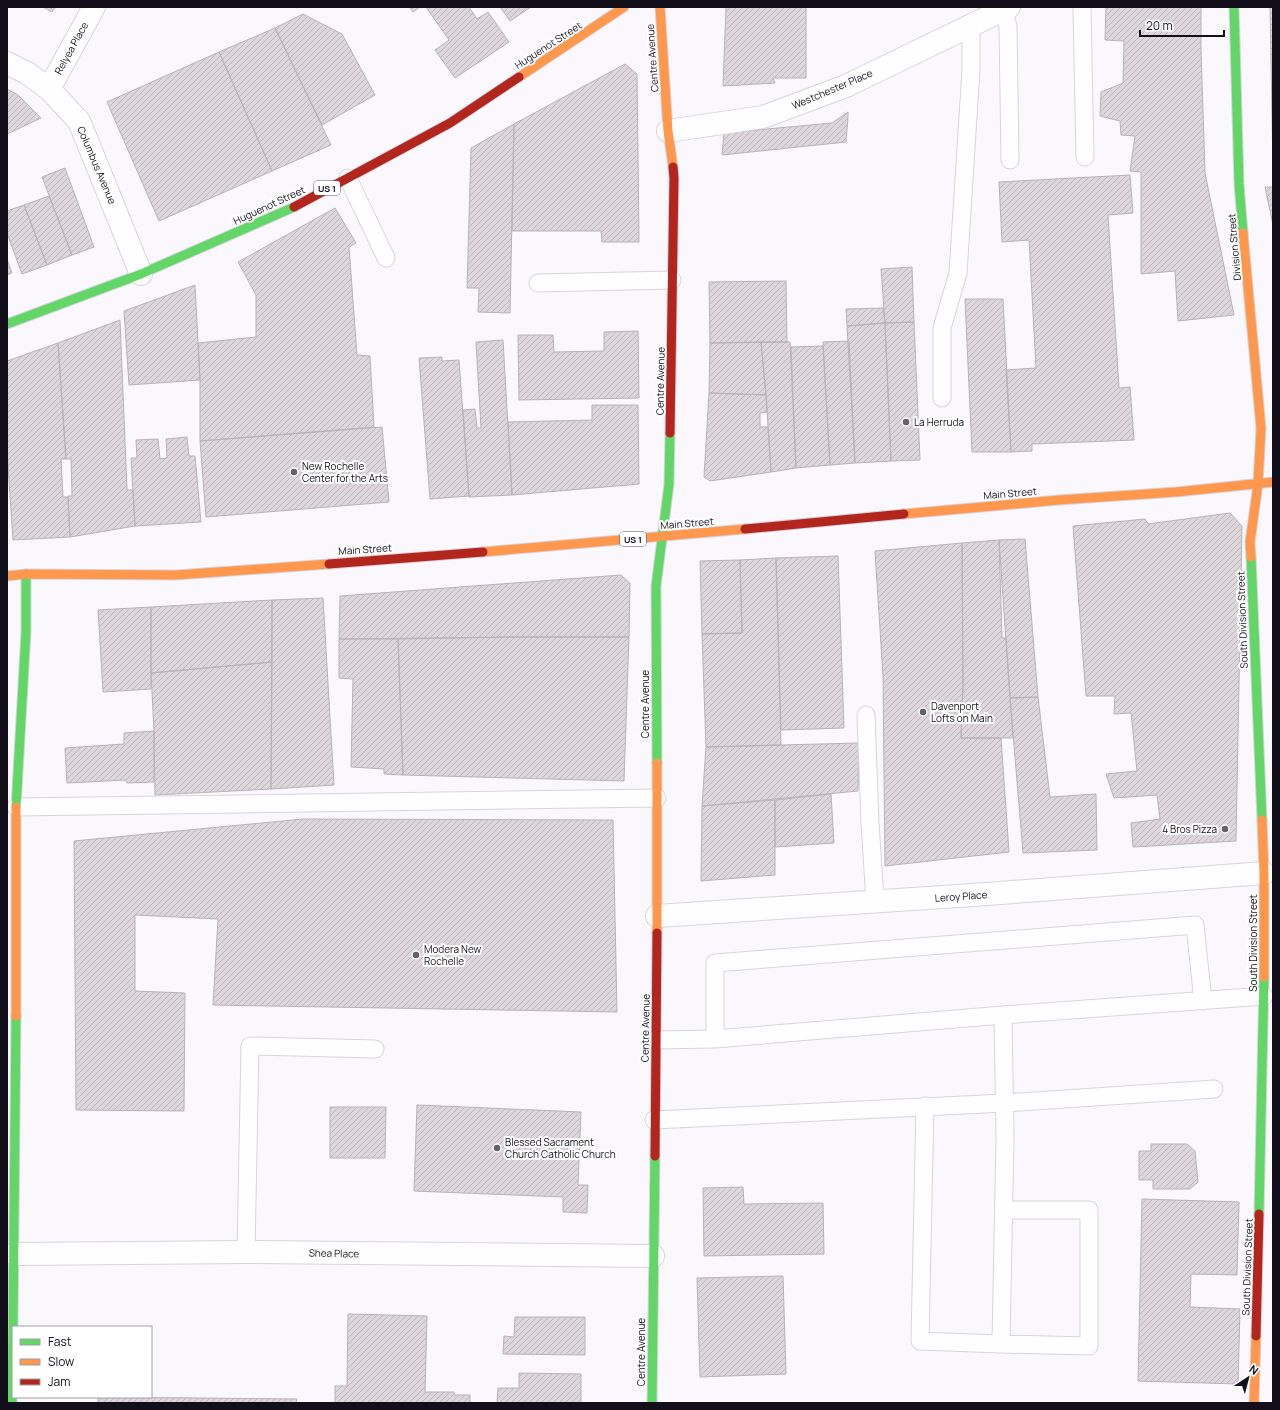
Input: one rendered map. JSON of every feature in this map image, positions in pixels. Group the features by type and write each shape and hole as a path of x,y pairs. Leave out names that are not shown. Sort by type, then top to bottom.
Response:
{"street":[{"name":"Relyea Place","path":"49,89 94,7"},
{"name":"Huguenot Street","path":"7,324 141,274 290,209 450,123 624,7"},
{"name":"Centre Avenue","path":"652,1403 657,916 656,586 669,484 674,178 668,130 660,7"},
{"name":"Division Street","path":"1234,7 1239,184 1261,428 1258,484"},
{"name":"Westchester Place","path":"668,130 763,117 846,86 1006,8"},
{"name":"Columbus Avenue","path":"7,63 49,89 79,121 141,274"},
{"name":"Main Street","path":"7,576 26,574 176,575 538,548 1059,500 1176,492 1273,482"},
{"name":"South Division Street","path":"1254,1403 1267,1003 1264,873 1250,542 1258,484"},
{"path":"13,1326 15,1254 15,822 26,632 26,574"},
{"name":"Leroy Place","path":"657,916 875,901 974,896 1264,873"},
{"name":"Shea Place","path":"15,1254 246,1252 653,1256"}],"lane":[{"path":"1082,7 1085,157"},
{"path":"1006,8 1008,27 1010,160"},
{"path":"942,398 942,328 958,273 971,70 971,25"},
{"path":"348,178 386,258"},
{"path":"538,284 672,280"},
{"path":"866,715 870,823 875,901"},
{"path":"16,807 657,798"},
{"path":"715,1039 715,963 1179,926 1195,925 1203,1001"},
{"path":"656,1040 715,1039 1003,1015 1203,1001 1267,1003"},
{"path":"1001,1344 1005,1103 1003,1015"},
{"path":"246,1252 250,1046 375,1049"},
{"path":"654,1120 1005,1103 1214,1089"},
{"path":"925,1106 920,1341 1089,1346 1089,1210 1004,1210"}],"building":[{"path":"43,7 55,7 52,12"},
{"path":"410,7 420,7 413,12"},
{"path":"426,7 469,7 477,19 488,12 509,42 455,78 435,50 449,40"},
{"path":"500,7 531,7 510,21"},
{"path":"726,7 806,7 806,78 773,78 775,83 723,86"},
{"path":"1106,7 1201,7 1205,173 1234,315 1178,321 1175,271 1141,274 1141,172 1130,171 1135,136 1121,135 1120,121 1100,116 1101,92 1123,83 1124,41 1105,40"},
{"path":"1270,7 1273,7 1273,169"},
{"path":"303,14 342,34 375,95 322,125 275,28"},
{"path":"275,28 331,145 272,171 219,52"},
{"path":"219,52 272,171 159,221 107,102"},
{"path":"625,64 637,74 639,242 602,242 601,231 512,231 514,124"},
{"path":"7,89 18,95 41,118 7,134"},
{"path":"848,112 846,142 722,155 724,133 832,123"},
{"path":"514,124 510,313 478,312 479,288 467,288 471,148"},
{"path":"65,168 94,247 72,255 42,177"},
{"path":"1130,175 1133,213 1108,215 1119,388 1130,387 1134,440 1032,444 1032,451 1011,452 1006,370 1036,368 1029,240 1002,242 999,182"},
{"path":"1265,187 1273,187 1273,225"},
{"path":"49,196 72,255 47,265 24,205"},
{"path":"24,205 47,265 22,274 7,233 7,211"},
{"path":"335,208 356,243 349,247 357,355 370,356 374,427 200,441 200,380 198,343 256,337 256,295 238,262"},
{"path":"7,259 12,273 7,275"},
{"path":"912,267 914,322 885,323 881,269"},
{"path":"786,281 787,342 710,343 709,282"},
{"path":"195,285 200,380 129,385 124,311"},
{"path":"965,299 1003,299 1011,452 972,452"},
{"path":"883,308 885,323 847,326 846,309"},
{"path":"120,320 127,490 133,490 135,526 70,537 68,496 72,496 71,459 66,459 58,343"},
{"path":"914,322 920,460 891,461 885,323"},
{"path":"885,323 891,461 855,463 847,326"},
{"path":"638,331 639,398 519,400 518,335 553,335 554,352 604,351 604,332"},
{"path":"503,340 512,495 469,497 463,410 475,409 477,428 481,428 476,342"},
{"path":"849,341 855,463 830,465 823,342"},
{"path":"761,342 766,395 709,393 710,343"},
{"path":"761,342 790,342 796,468 771,472"},
{"path":"58,343 66,459 61,459 63,497 68,497 70,537 13,540 7,451 7,361"},
{"path":"823,346 830,465 796,468 791,347"},
{"path":"442,357 442,361 459,360 469,496 430,499 419,358"},
{"path":"709,393 766,395 767,412 760,413 760,427 768,427 771,472 710,481 704,477"},
{"path":"592,405 638,405 639,484 512,495 508,422 592,420"},
{"name":"New Rochelle Center for the Arts","path":"382,427 389,502 206,517 200,441"},
{"path":"187,437 189,456 195,456 201,522 135,526 131,458 137,458 136,440 158,439 160,459 167,458 166,439"},
{"path":"1230,513 1242,526 1236,841 1133,847 1131,823 1160,819 1157,795 1114,798 1106,774 1137,771 1131,713 1114,714 1115,696 1086,696 1073,526 1145,519 1148,524"},
{"path":"1025,539 1038,697 1010,698 999,540"},
{"path":"999,540 1002,638 1006,638 1013,738 961,738 963,686 962,543"},
{"name":"Davenport Lofts on Main","path":"962,543 963,686 961,738 1001,738 1009,852 885,866 883,676 875,551"},
{"path":"838,556 844,728 781,730 776,558"},
{"path":"776,558 781,745 706,747 702,634 742,633 740,560"},
{"path":"740,560 742,633 702,634 700,561"},
{"path":"621,575 630,583 629,637 339,639 340,596"},
{"path":"323,598 334,785 271,789 272,600"},
{"path":"272,600 272,662 151,673 151,607"},
{"path":"151,607 151,689 103,692 98,610"},
{"path":"629,637 624,781 403,775 398,639"},
{"path":"339,639 398,639 403,775 384,774 384,769 351,767 353,679 339,678"},
{"path":"272,662 271,789 155,795 151,673"},
{"path":"1038,697 1050,797 1096,794 1097,850 1023,853 1010,698"},
{"path":"154,731 154,782 127,783 126,780 67,783 65,748 124,744 124,733"},
{"path":"859,743 858,791 702,806 706,747"},
{"path":"831,794 834,843 775,847 775,800"},
{"path":"775,800 775,875 701,881 702,806"},
{"name":"Modera New Rochelle","path":"303,819 613,820 617,1012 213,1005 218,919 135,915 135,991 185,993 184,1111 76,1110 74,841"},
{"name":"Blessed Sacrament Church Catholic Church","path":"417,1105 581,1112 578,1185 588,1185 587,1213 563,1212 563,1197 414,1191"},
{"path":"330,1107 386,1107 385,1158 330,1158"},
{"path":"1151,1144 1187,1144 1195,1151 1198,1182 1190,1189 1153,1189 1153,1180 1139,1180 1139,1151 1151,1151"},
{"path":"743,1187 744,1204 823,1203 824,1254 704,1256 703,1188"},
{"path":"1142,1199 1239,1202 1237,1275 1191,1274 1190,1307 1240,1309 1238,1384 1138,1381"},
{"path":"783,1276 786,1374 700,1377 697,1278"},
{"path":"348,1314 427,1316 425,1392 454,1392 454,1395 470,1395 470,1403 335,1403 335,1386 347,1386"},
{"path":"515,1317 585,1317 585,1355 503,1354 504,1336 514,1337"},
{"path":"519,1373 581,1374 581,1403 497,1403 498,1388 519,1388"},
{"path":"98,1398 297,1399 296,1403 98,1403"}],"traffic: fast":[{"path":"1234,7 1239,184 1243,233"},
{"path":"7,324 141,274 294,207"},
{"path":"657,763 656,586 669,484 670,433"},
{"path":"1251,557 1262,820"},
{"path":"16,807 26,632 26,574"},
{"path":"1259,1214 1264,977"},
{"path":"13,1326 16,1016"},
{"path":"652,1403 655,1156"},
{"path":"12,1398 12,1403"}],"traffic: slow":[{"path":"519,77 624,7"},
{"path":"660,7 668,131 673,167"},
{"path":"1243,233 1261,428 1258,484 1250,542 1251,557"},
{"path":"904,514 1059,500 1176,492 1273,482"},
{"path":"483,552 745,529"},
{"path":"7,576 26,574 176,575 329,564"},
{"path":"657,763 657,933"},
{"path":"16,807 16,1016"},
{"path":"1262,820 1264,873 1264,977"},
{"path":"1254,1403 1256,1336"}],"traffic: jam":[{"path":"294,207 450,123 519,77"},
{"path":"670,433 673,167"},
{"path":"745,529 904,514"},
{"path":"329,564 483,552"},
{"path":"655,1156 657,933"},
{"path":"1256,1336 1259,1214"}],"place":[{"name":"La Herruda","path":"906,422"},
{"name":"New Rochelle Center for the Arts","path":"294,472"},
{"name":"Davenport Lofts on Main","path":"923,712"},
{"name":"4 Bros Pizza","path":"1225,829"},
{"name":"Modera New Rochelle","path":"416,955"},
{"name":"Blessed Sacrament Church Catholic Church","path":"497,1148"}]}
